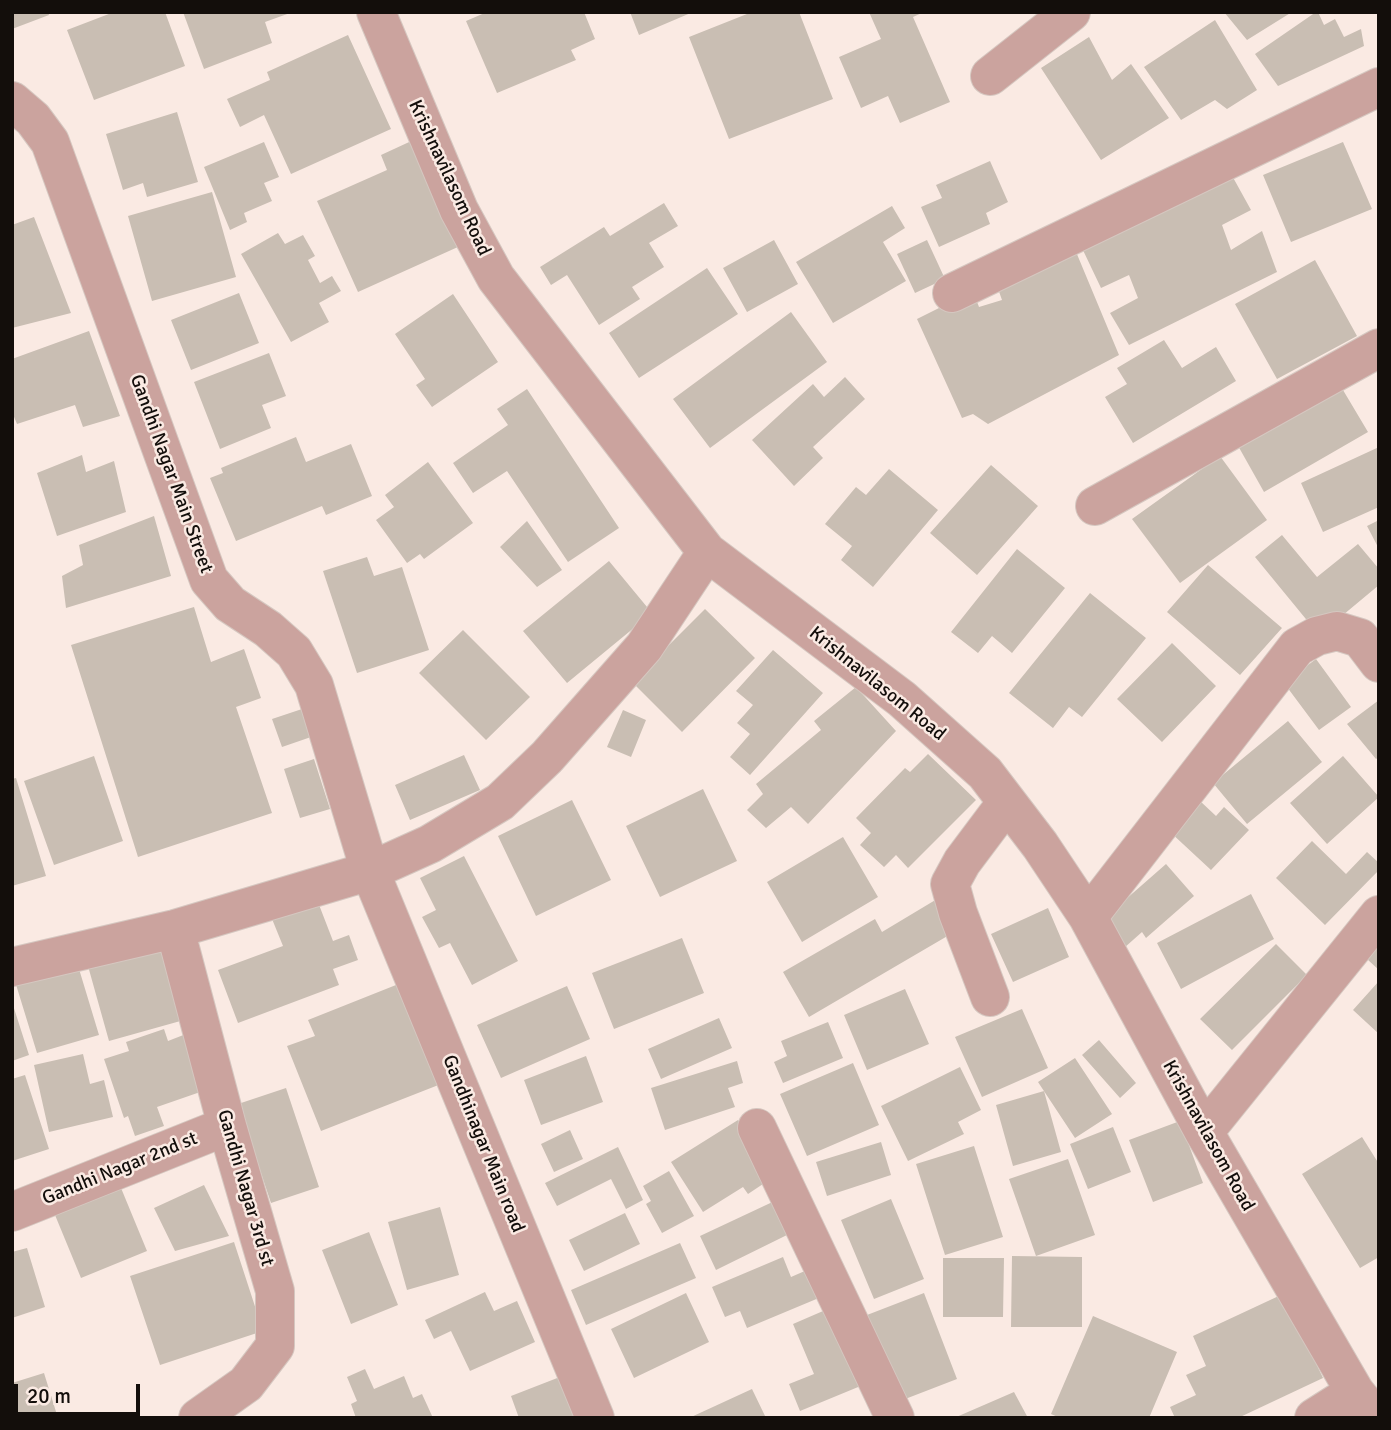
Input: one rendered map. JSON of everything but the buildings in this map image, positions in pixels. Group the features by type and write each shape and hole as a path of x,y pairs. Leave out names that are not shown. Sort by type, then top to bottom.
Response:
{"street":[{"name":"Krishnavilasom Road","path":"376,12 459,210 496,278 706,552 902,699 985,774 1040,845 1088,917 1204,1132 1366,1405"},
{"path":"990,76 1070,12"},
{"path":"952,293 1379,87"},
{"name":"Gandhi Nagar Main Street","path":"12,102 33,119 50,142 209,580 230,604 268,629 294,652 314,685 370,871"},
{"path":"1095,506 1379,348"},
{"path":"12,967 175,929 370,871 430,844 500,802 547,757 644,647 706,552"},
{"path":"1088,917 1297,647 1318,636 1337,631 1360,638 1379,663"},
{"path":"990,997 958,914 950,884 962,862 1007,802"},
{"name":"Gandhinagar Main road","path":"370,871 596,1418"},
{"path":"1204,1132 1379,915"},
{"name":"Gandhi Nagar 3rd st","path":"175,929 227,1126 275,1291 275,1346 246,1384 198,1418"},
{"name":"Gandhi Nagar 2nd st","path":"12,1212 227,1126"},
{"path":"757,1128 895,1418"},
{"path":"1314,1418 1366,1405"}]}
